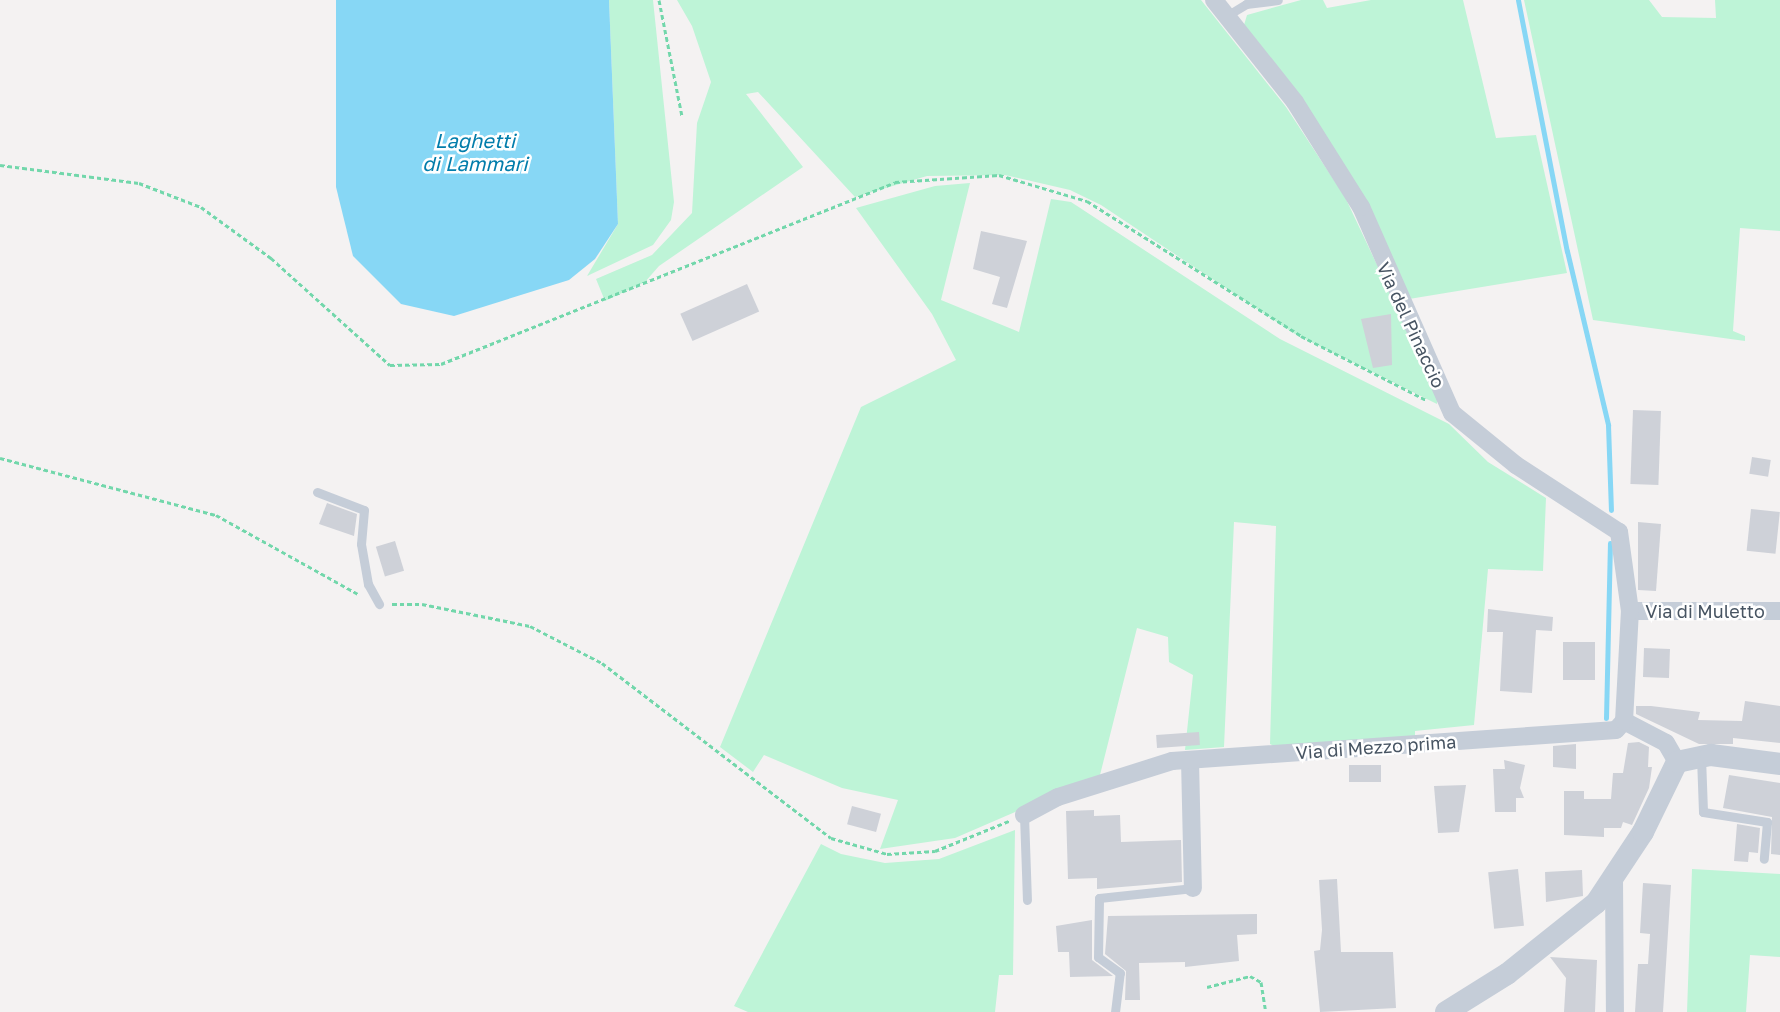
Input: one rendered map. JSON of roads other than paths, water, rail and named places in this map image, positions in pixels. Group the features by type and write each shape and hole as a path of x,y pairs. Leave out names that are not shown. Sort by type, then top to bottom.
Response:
{"street":[{"name":"Via del Pinaccio","path":"1214,0 1295,102 1361,207 1452,413 1516,465 1619,532 1630,611"},
{"name":"Via di Muletto","path":"1630,611 1780,611"},
{"path":"1630,611 1624,721 1666,743 1677,762"},
{"name":"Via di Mezzo prima","path":"1024,815 1058,797 1190,760 1616,730 1624,721"},
{"path":"1446,1012 1572,923 1614,878 1677,762 1701,755 1780,764"},
{"path":"1190,760 1193,888"},
{"path":"1614,878 1615,1012"}],"lane":[{"path":"1228,15 1246,4 1278,0"},
{"path":"317,492 364,510 361,544 368,584 379,604"},
{"path":"1701,755 1703,812 1767,822 1764,859"},
{"path":"1024,815 1027,900"},
{"path":"1115,1012 1120,973 1098,957 1099,898 1193,888"}],"water":[{"name":"Laghetti di Lammari","path":"336,0 609,0 618,224 595,259 569,280 454,316 401,304 353,256 336,187"}],"waterway":[{"path":"1518,0 1567,251 1608,425 1611,510"},
{"path":"1606,718 1610,543"}]}
